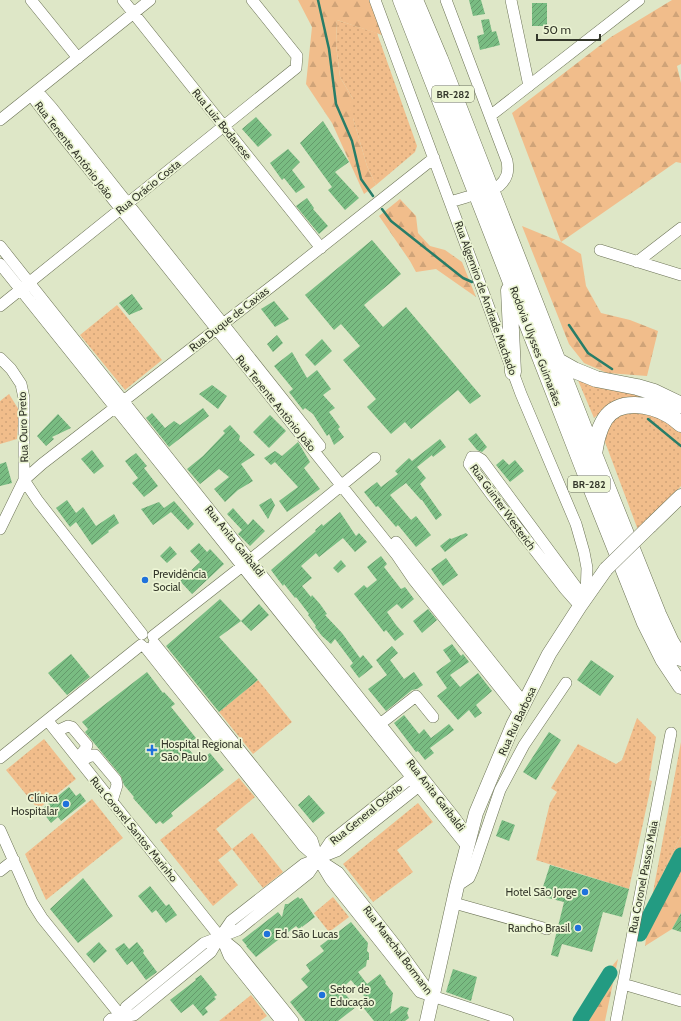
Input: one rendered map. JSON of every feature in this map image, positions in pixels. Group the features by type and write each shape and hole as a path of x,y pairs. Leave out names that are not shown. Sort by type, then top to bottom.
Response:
{"highway":[{"name":"Rodovia Ulysses Guimarães","path":"401,0 586,476 645,623 662,659 681,686"},
{"name":"Rodovia Ulysses Guimarães","path":"415,0 443,67 658,614 671,642 681,658"},
{"path":"508,276 513,372"},
{"path":"558,361 574,370 596,379 654,392 681,405"},
{"path":"594,454 598,432 606,418 617,409 628,404 645,406 658,410 670,415 681,424"}],"main road":[{"name":"Rua Rui Barbosa","path":"427,1021 434,997 457,886 476,813 512,725 549,654 606,569 681,496"}],"street":[{"path":"31,0 78,58"},
{"name":"Rua Luiz Bodanese","path":"123,0 321,248"},
{"path":"0,120 150,0"},
{"name":"Rua Orácio Costa","path":"0,306 296,68 297,56 252,0"},
{"name":"Rua Algemiro de Andrade Machado","path":"375,0 513,372 576,524 587,568 584,601"},
{"path":"446,0 507,161 508,168 504,181 499,186"},
{"path":"511,0 529,86"},
{"path":"490,116 632,2"},
{"name":"Rua Tenente Antônio João","path":"34,93 399,552 437,602 522,707"},
{"name":"Rua Duque de Caxias","path":"24,480 42,464 321,248 434,158"},
{"path":"450,202 467,197"},
{"path":"637,262 681,228"},
{"name":"Rua Anita Garibaldi","path":"0,246 25,286 468,842"},
{"path":"600,250 681,275"},
{"name":"Rua Anita Garibaldi","path":"0,264 25,286"},
{"name":"Rua Ouro Preto","path":"0,358 11,369 20,384 24,398 24,480"},
{"path":"24,453 35,463 42,464"},
{"name":"Rua Guinter Westerich","path":"544,553 526,519 482,460 477,457 472,458 469,464 516,526 544,553 584,601"},
{"path":"0,758 345,484 375,458"},
{"path":"0,529 24,480 218,731 285,814 312,840 318,859 309,873 281,889 254,910 238,930 220,937 211,952 171,977 134,1015 123,1020 111,1019 109,1021"},
{"path":"491,494 501,486"},
{"path":"13,502 21,498 30,497 38,500"},
{"path":"516,526 526,519"},
{"name":"Rua Rui Barbosa","path":"457,886 468,878 473,869 500,790 524,745 566,683"},
{"path":"376,727 416,696 433,717"},
{"name":"Rua Coronel Santos Marinho","path":"48,721 220,937 236,950 265,993 281,1021"},
{"path":"57,731 68,726 72,726 87,745 79,760"},
{"name":"Rua Coronel Passos Maia","path":"616,1021 671,733"},
{"path":"79,760 95,755 116,780 117,785 112,800"},
{"name":"Rua General Osório","path":"384,806 415,774"},
{"name":"Rua General Osório","path":"318,859 337,851 356,828 384,806 422,783"},
{"path":"0,830 32,902 42,918 123,1020"},
{"name":"Rua Marechal Bormann","path":"318,859 338,872 353,900 393,950 434,997"},
{"path":"0,871 14,860"},
{"path":"454,903 547,929"},
{"path":"623,984 681,1001"},
{"name":"Rua Coronel Santos Marinho","path":"265,993 293,1021"},
{"path":"434,997 508,1021"}],"green space":[{"path":"298,0 374,0 388,37 337,20 336,45 340,77 353,99 353,118 367,166 376,185 364,194 332,123 306,84 312,27"},
{"path":"672,0 681,0 681,64 677,66 681,83 681,163 676,162 561,242 512,113 611,37"},
{"path":"337,20 377,33 417,146 415,152 376,185 367,166 353,118 353,99 340,77 336,45"},
{"path":"400,199 416,216 418,233 430,246 445,250 462,262 476,297 436,269 416,272 379,216"},
{"path":"522,226 561,242 581,254 586,286 601,313 630,320 658,331 647,376 607,373 584,363 569,344"},
{"path":"117,305 162,360 125,390 80,335"},
{"path":"577,378 641,389 681,407 681,420 610,404 594,418"},
{"path":"9,394 19,410 17,439 0,444 0,401"},
{"path":"633,408 665,417 681,433 681,486 638,530 605,442 606,428 619,412"},
{"path":"258,680 292,722 253,754 219,712"},
{"path":"637,718 656,737 649,780 652,781 629,889 536,860 550,803 557,792 551,788 578,744 616,764 622,760"},
{"path":"44,739 76,779 38,809 6,770"},
{"path":"681,742 681,836 668,861 651,903"},
{"path":"239,778 255,797 216,829 232,849 218,860 238,885 213,906 160,840"},
{"path":"92,799 123,838 46,900 25,854"},
{"path":"418,803 433,822 397,850 413,872 373,902 343,864"},
{"path":"252,833 283,872 263,888 232,849"},
{"path":"681,836 681,913 672,929 645,946 651,903 668,861"},
{"path":"333,897 349,917 329,932 314,913"},
{"path":"618,959 605,1021 573,1021 574,1017 596,985"},
{"path":"251,995 267,1016 260,1021 219,1021"}],"building":[{"path":"469,0 481,0 485,14 473,16"},
{"path":"532,3 547,3 547,26 532,26"},
{"path":"489,19 492,32 496,31 500,45 480,50 477,36 484,34 481,20"},
{"path":"256,117 272,135 258,147 242,129"},
{"path":"323,121 349,162 335,172 359,198 345,210 328,190 332,187 300,143"},
{"path":"288,149 300,162 292,170 305,187 296,193 284,178 282,180 270,163"},
{"path":"307,198 314,208 313,209 328,226 319,234 296,206"},
{"path":"372,240 401,274 364,305 383,327 406,307 481,396 470,404 458,390 411,429 405,422 391,434 367,407 376,399 343,360 360,346 341,324 334,330 305,295"},
{"path":"132,294 143,309 129,315 119,303"},
{"path":"274,301 289,319 275,327 261,309"},
{"path":"277,335 283,343 273,352 267,344"},
{"path":"322,339 332,351 315,366 305,355"},
{"path":"292,352 307,378 317,370 331,389 323,395 335,408 329,412 340,427 338,429 344,437 334,445 329,434 327,436 313,414 305,408 303,410 289,392 293,389 274,366"},
{"path":"212,385 227,396 218,409 199,394"},
{"path":"203,408 209,416 169,447 146,418 152,413 165,428 174,421 180,425"},
{"path":"58,414 71,428 52,437 54,439 46,446 37,436"},
{"path":"270,415 286,431 269,448 253,432"},
{"path":"230,425 240,436 239,440 255,455 241,464 253,481 238,490 225,502 214,489 229,477 219,469 200,484 187,469 203,456 225,433 223,431"},
{"path":"476,433 487,447 482,452 477,450 468,439"},
{"path":"440,439 446,447 433,457 432,455 417,467 426,478 420,484 442,515 436,520 422,500 406,483 390,495 411,520 416,516 431,535 416,547 398,525 396,527 378,506 376,507 364,492 377,482 381,487 398,474 395,471 409,458 412,461"},
{"path":"298,442 310,462 304,468 320,489 287,512 279,501 298,487 275,462 271,465 264,458 275,451 282,456"},
{"path":"92,450 104,466 94,474 81,459"},
{"path":"136,453 147,466 144,468 158,486 144,497 132,483 138,478 125,461"},
{"path":"503,459 509,465 515,460 524,471 510,482 496,465"},
{"path":"6,462 12,483 0,486 0,464"},
{"path":"271,498 275,505 268,519 259,505"},
{"path":"67,500 76,513 83,507 96,526 114,514 119,523 92,545 76,522 70,527 56,508"},
{"path":"174,501 194,524 188,530 171,512 153,525 141,509 159,502 164,508"},
{"path":"233,508 248,525 253,519 265,531 250,546 238,534 242,530 227,514"},
{"path":"340,512 356,536 359,533 367,542 355,552 343,538 319,557 316,553 301,566 312,578 302,586 311,597 312,595 320,604 327,614 325,615 342,633 360,658 363,655 373,667 359,678 350,666 353,663 335,639 331,644 322,636 315,627 316,626 308,615 309,614 296,597 295,598 284,584 283,586 271,570 322,524 323,526"},
{"path":"466,533 468,535 445,552 440,546 450,538 451,539"},
{"path":"199,543 207,552 210,549 224,564 192,594 180,581 200,562 190,551"},
{"path":"170,546 177,554 167,563 160,556"},
{"path":"381,556 387,564 384,567 401,589 405,587 414,599 402,609 397,604 387,612 404,634 395,641 386,630 384,632 354,594 364,585 367,588 377,580 367,567"},
{"path":"446,558 458,575 443,586 431,569"},
{"path":"341,560 346,566 338,573 333,568"},
{"path":"220,599 241,621 219,637 258,680 219,712 166,646"},
{"path":"259,604 269,615 251,631 241,621"},
{"path":"428,609 437,620 422,633 413,621"},
{"path":"452,644 461,656 463,654 469,662 450,675 460,687 478,673 492,691 476,705 482,713 475,718 469,710 458,720 437,696 447,688 436,672 451,661 443,650"},
{"path":"392,646 398,653 390,660 404,679 414,672 423,685 412,690 386,711 368,689 387,675 376,660"},
{"path":"71,654 90,677 67,695 48,673"},
{"path":"591,660 614,676 600,696 577,680"},
{"name":"Hospital Regional São Paulo","path":"147,672 163,693 164,692 175,704 171,707 196,738 186,746 199,761 210,753 224,770 171,813 173,816 163,824 160,821 156,824 133,798 134,797 124,785 121,776 85,732 88,729 82,722"},
{"path":"404,715 419,734 424,729 431,738 449,724 454,730 430,748 434,753 425,760 418,751 416,752 394,723"},
{"path":"549,732 561,740 536,780 523,772"},
{"name":"Clínica Hospitalar","path":"69,787 76,796 80,793 86,801 61,821 58,817 51,823 41,810"},
{"path":"309,795 325,813 313,823 298,805"},
{"path":"502,820 515,825 509,841 496,836"},
{"path":"550,865 629,889 622,917 603,912 592,952 562,944 558,957 551,955 564,902 540,896"},
{"path":"83,878 113,916 78,943 50,909"},
{"path":"150,886 166,906 169,904 177,915 166,923 156,910 152,913 138,896"},
{"path":"298,897 300,899 302,898 315,917 299,929 296,926 256,957 242,940 278,912 282,917 285,904 288,904"},
{"path":"681,913 681,932 672,929"},
{"path":"351,922 368,943 367,951 369,953 369,960 367,960 366,966 358,972 367,984 380,974 393,993 390,1014 401,1006 409,1008 407,1013 409,1018 405,1021 374,1021 362,1006 368,1001 351,980 341,989 356,1007 338,1021 305,1021 290,1002 308,987 301,979 310,971 306,965 324,951 320,946"},
{"path":"99,942 107,951 94,963 86,954"},
{"path":"137,942 157,972 146,980 132,961 127,965 115,949 124,943 129,949"},
{"path":"453,969 477,977 471,1001 446,992"},
{"path":"201,975 217,995 214,997 216,999 205,1008 208,1012 203,1016 193,1004 181,1013 170,1000"}],"waterway":[{"path":"318,0 329,49 336,104 352,141 361,179 373,196"},
{"path":"382,209 391,221 463,278 472,282"},
{"path":"569,325 588,353 612,369"},
{"path":"648,419 681,446"},
{"path":"640,934 681,855"},
{"path":"580,1021 610,973"}],"place":[{"name":"Previdência Social","path":"145,580"},
{"name":"Hospital Regional São Paulo","path":"152,750"},
{"name":"Clínica Hospitalar","path":"66,804"},
{"name":"Hotel São Jorge","path":"585,892"},
{"name":"Rancho Brasil","path":"578,928"},
{"name":"Ed. São Lucas","path":"267,934"},
{"name":"Setor de Educação","path":"322,995"}]}
